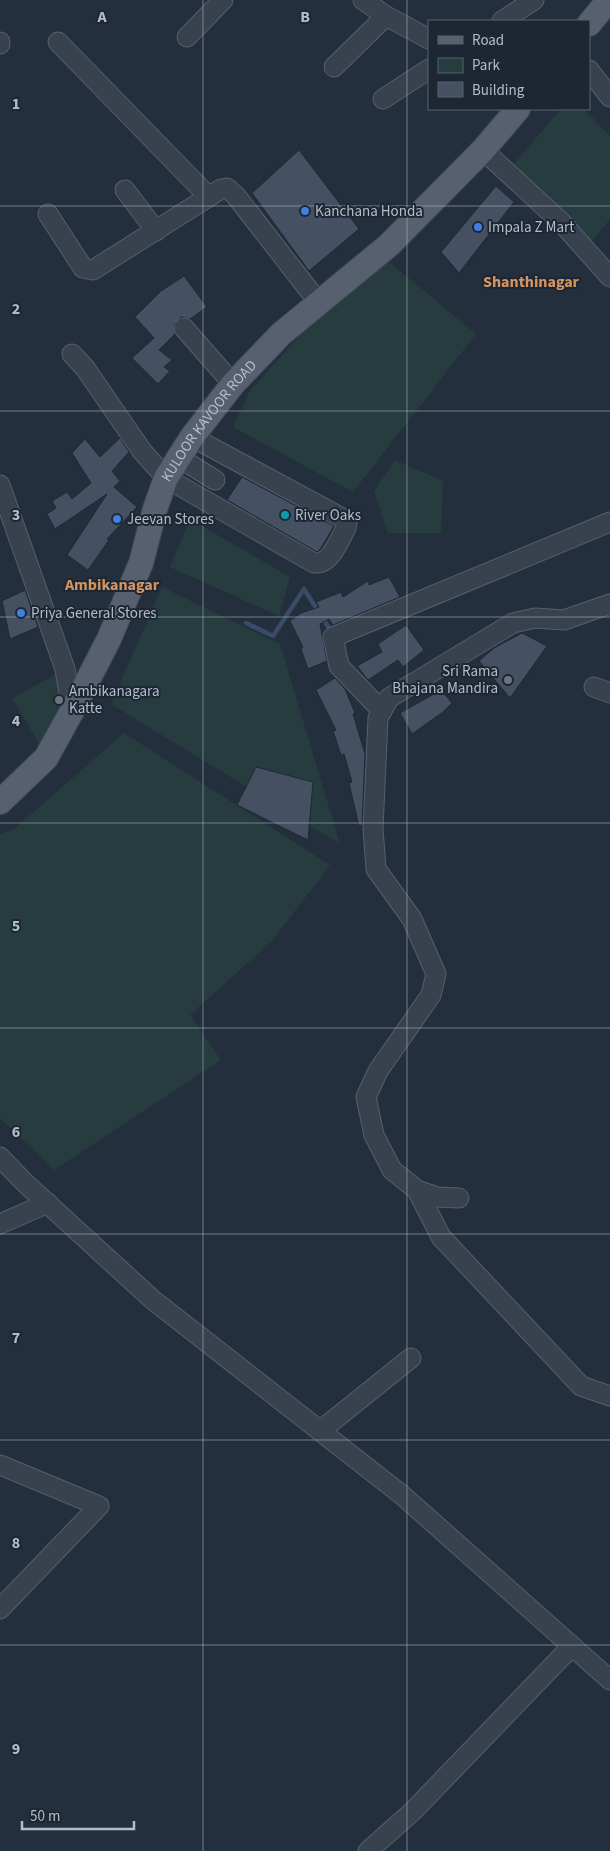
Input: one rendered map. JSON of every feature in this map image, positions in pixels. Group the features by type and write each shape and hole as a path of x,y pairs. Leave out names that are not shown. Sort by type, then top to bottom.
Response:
{"main road":[{"name":"KULOOR KAVOOR ROAD","path":"0,802 46,758 72,711 109,639 141,563 155,509 166,478 192,437 233,384 281,334 389,245 483,150 517,110"}],"street":[{"path":"187,37 223,0"},
{"path":"364,0 386,16 428,38"},
{"path":"504,20 534,0"},
{"path":"334,67 386,16"},
{"path":"58,42 209,197"},
{"path":"383,99 428,70"},
{"path":"590,71 610,97"},
{"path":"483,150 561,222 610,278"},
{"path":"48,214 83,268 88,270 98,268 221,189 231,190 319,303"},
{"path":"125,190 156,231"},
{"path":"184,328 233,384"},
{"path":"72,354 85,368 142,452 166,478 314,563 322,563 328,558 347,525 344,518 192,437"},
{"path":"178,457 216,480"},
{"path":"0,485 65,669 72,711"},
{"path":"382,710 339,666 333,638 610,522"},
{"path":"459,1198 437,1197 417,1190 392,1170 374,1135 366,1097 378,1071 430,995 436,974 412,919 376,869 374,810 378,718 389,698 513,623 535,618 564,620 610,604"},
{"path":"0,1157 153,1300 402,1495 610,1680"},
{"path":"417,1190 441,1238 581,1386 610,1396"},
{"path":"0,1224 48,1203"},
{"path":"320,1430 411,1358"},
{"path":"0,1465 99,1506 0,1609"},
{"path":"368,1851 412,1810 572,1646"}],"green space":[{"path":"560,110 585,110 610,136 610,219 591,243 513,165"},
{"path":"387,260 476,334 353,492 233,427 249,392 299,336"},
{"path":"395,460 443,481 441,533 388,533 374,491"},
{"path":"190,519 290,577 279,616 170,567"},
{"path":"162,587 280,644 340,844 111,704"},
{"path":"65,669 66,708 44,752 12,698"},
{"path":"124,733 330,865 272,941 190,1015 221,1060 54,1170 0,1118 0,834 14,829"}],"building":[{"name":"Kanchana Honda","path":"299,150 359,229 309,271 252,193"},
{"name":"Impala Z Mart","path":"496,186 514,202 459,273 441,252"},
{"path":"184,276 207,307 190,319 181,317 174,324 175,334 159,350 172,360 164,367 170,371 158,384 132,358 154,338 135,317 161,291"},
{"path":"120,438 129,452 112,471 120,481 114,487 137,507 107,539 109,540 88,570 67,555 107,494 55,529 47,514 56,508 52,501 67,492 72,499 91,483 72,453 85,439 100,457"},
{"name":"River Oaks","path":"242,477 334,526 321,548 317,552 227,500"},
{"path":"389,577 400,597 333,625 329,619 320,624 327,661 308,669 301,649 303,647 290,621 301,613 319,607 316,602 341,592 343,597 368,581 369,585"},
{"name":"Priya General Stores","path":"25,590 38,627 10,639 2,601"},
{"path":"406,625 424,650 403,667 398,660 368,680 357,666 382,652 378,644"},
{"name":"Sri Rama Bhajana Mandira","path":"522,633 547,646 510,698 479,661 494,648"},
{"path":"335,678 345,689 355,713 353,714 365,754 362,825 359,826 349,783 352,782 344,754 341,755 333,731 336,730 316,690"},
{"path":"441,690 452,703 443,712 412,734 400,713"},
{"path":"256,767 313,782 308,840 237,805"}],"waterway":[{"path":"246,623 273,636 304,589 329,628"}],"place":[{"name":"Kanchana Honda","path":"305,211"},
{"name":"Impala Z Mart","path":"478,227"},
{"name":"River Oaks","path":"285,515"},
{"name":"Jeevan Stores","path":"117,519"},
{"name":"Priya General Stores","path":"21,613"},
{"name":"Sri Rama Bhajana Mandira","path":"508,680"},
{"name":"Ambikanagara Katte","path":"59,700"}],"district":[{"name":"Shanthinagar","path":"531,282"},
{"name":"Ambikanagar","path":"112,585"}]}
